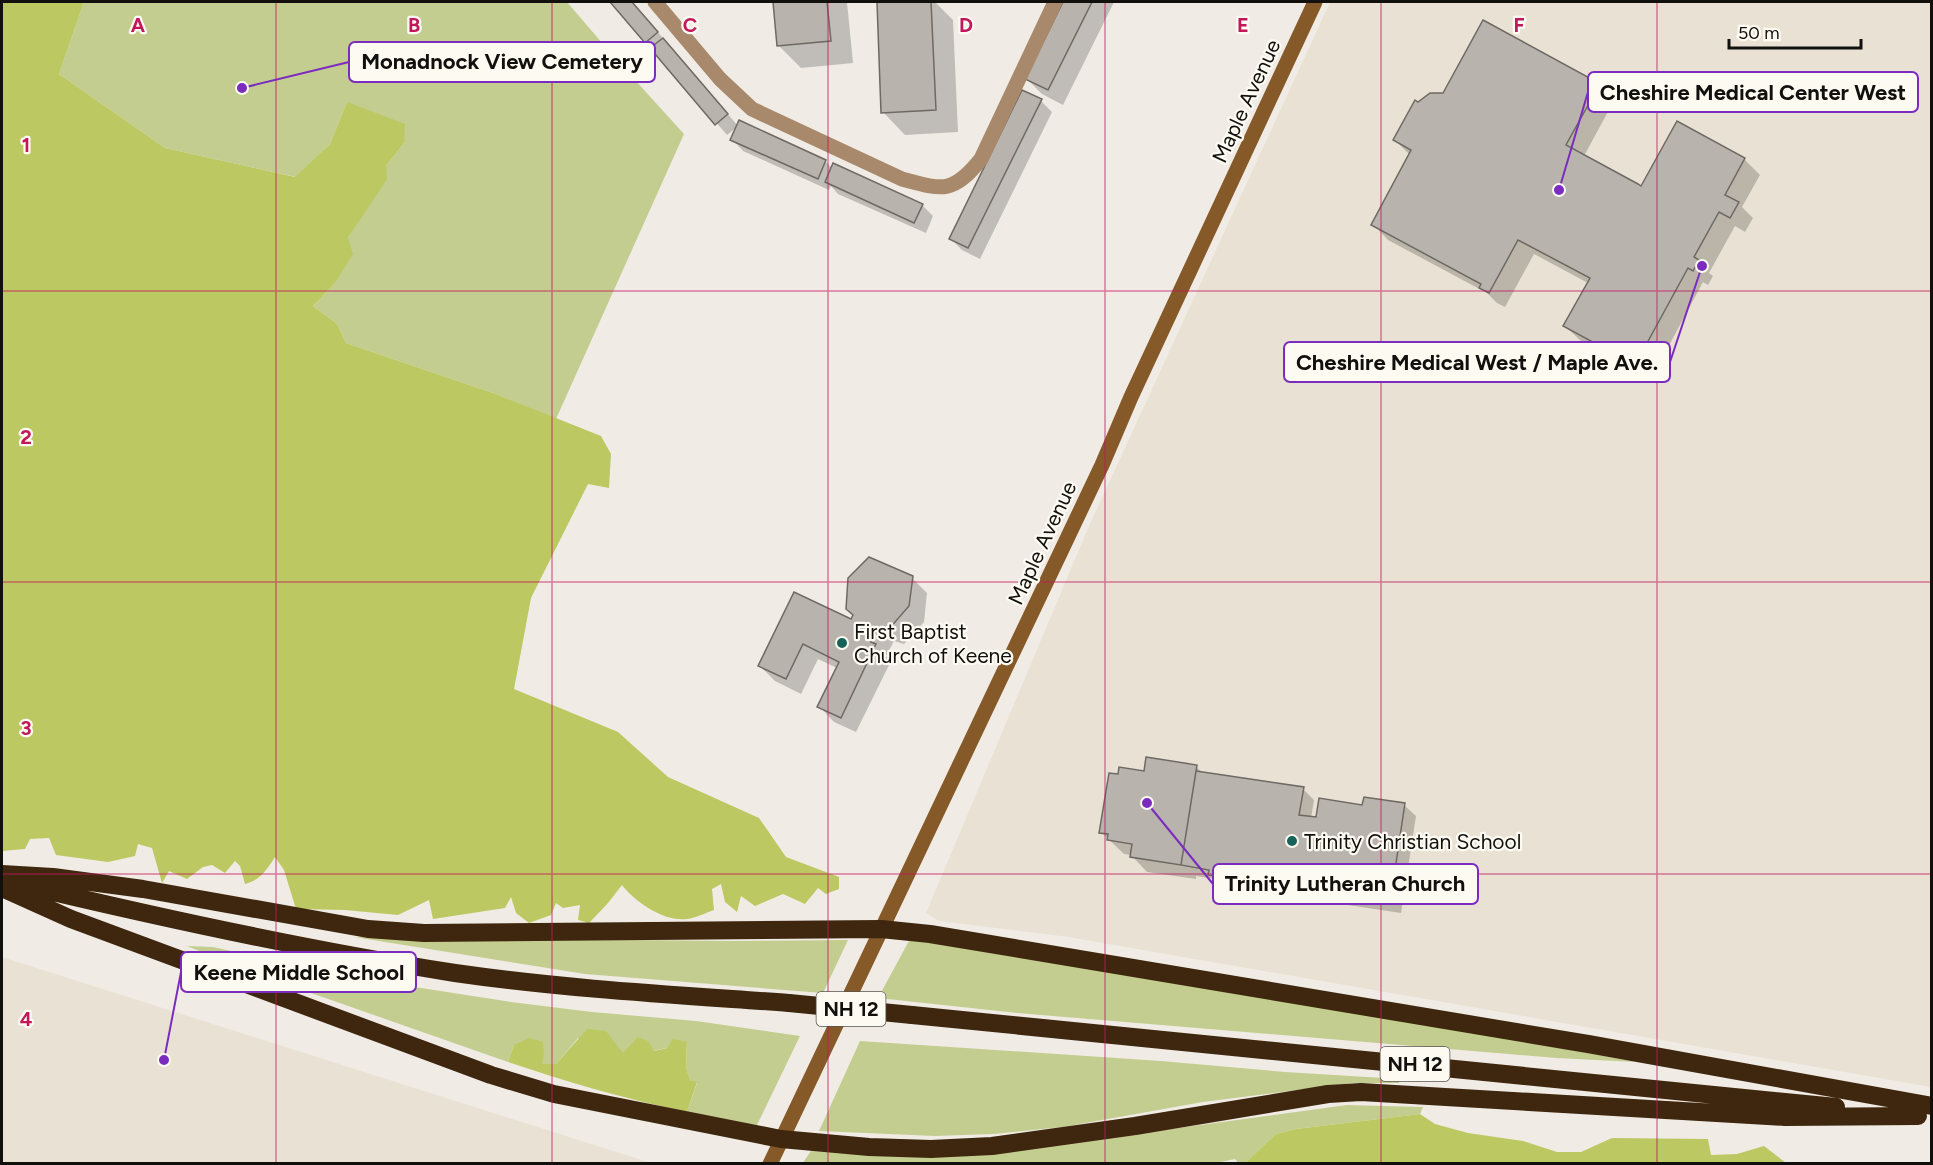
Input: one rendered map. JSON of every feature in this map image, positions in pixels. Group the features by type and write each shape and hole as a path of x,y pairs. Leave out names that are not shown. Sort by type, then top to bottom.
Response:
{"highway":[{"path":"2,874 54,877 143,889 368,929 424,933 881,929 930,934 1055,953 1599,1046 1927,1113"},
{"name":"NH 12","path":"2,880 206,928 456,973 578,988 789,1003 1927,1113"},
{"path":"2,888 82,923 491,1075 554,1094 782,1139 869,1147 931,1149 992,1146 1135,1126 1328,1094 1361,1092 1785,1117 1927,1113"}],"street":[{"path":"655,2 720,79 752,109 902,179 928,186 947,187 967,176 981,159 1055,2"},
{"name":"Maple Avenue","path":"770,1164 1102,465 1136,386 1315,2"}],"shaded area":[{"path":"1330,2 1931,2 1931,1087 1068,937 939,921 926,913 1089,526"},
{"path":"2,957 651,1163 2,1163"}],"green space":[{"path":"2,2 84,2 59,74 165,148 295,177 330,144 347,102 405,124 404,143 386,166 387,179 348,238 353,254 335,283 313,306 337,324 346,343 493,393 601,436 611,454 609,488 588,484 531,598 514,689 618,732 668,777 759,818 786,857 839,877 839,889 826,894 818,888 805,904 783,894 755,906 741,896 737,912 725,902 721,884 712,889 714,910 694,918 678,919 660,914 642,904 622,885 589,923 578,920 580,905 563,908 556,903 551,915 529,923 516,913 511,897 505,908 433,919 429,900 398,915 345,910 296,909 284,870 275,857 259,877 245,884 240,866 235,861 225,873 212,865 203,867 187,879 169,871 162,883 152,848 138,844 135,856 108,862 56,855 49,838 30,839 25,849 2,851"},
{"path":"84,2 567,2 684,134 556,419 493,393 346,343 337,324 313,306 335,283 348,238 386,179 386,166 404,143 347,102 330,144 296,177 165,148 59,74"},
{"path":"354,937 848,940 823,993 585,974"},
{"path":"910,939 1506,1038 1636,1062 1556,1058 1017,1013 878,998"},
{"path":"187,946 213,947 350,977 511,1002 696,1021 800,1036 757,1125 731,1123 687,1112 697,1083 690,1080 686,1067 687,1043 653,1051 623,1054 578,1038 556,1064 541,1064 544,1055 514,1045 508,1062 254,973"},
{"path":"587,1029 606,1031 623,1053 638,1037 648,1041 654,1051 667,1048 673,1039 687,1042 686,1067 690,1080 697,1082 687,1112 597,1090 508,1062 514,1045 529,1038 543,1042 542,1064 556,1064"},
{"path":"860,1041 1400,1079 1399,1083 1352,1083 1203,1102 1063,1127 994,1134 935,1136 819,1131"},
{"path":"1347,1105 1423,1107 1420,1114 1296,1129 1276,1134 1245,1163 1238,1163 1235,1159 1211,1164 802,1164 811,1151 987,1154"},
{"path":"1420,1114 1435,1124 1468,1133 1523,1141 1557,1152 1581,1152 1612,1138 1708,1139 1711,1155 1737,1154 1764,1146 1786,1163 1245,1163 1276,1134 1296,1129"}],"building":[{"path":"610,2 632,2 658,32 645,43"},
{"path":"773,2 827,2 831,41 777,46"},
{"path":"877,2 931,2 936,110 881,113"},
{"path":"1063,2 1092,2 1048,90 1025,79"},
{"path":"1483,20 1593,80 1595,76 1602,80 1566,145 1641,186 1677,121 1745,158 1725,195 1739,202 1730,218 1719,212 1694,257 1699,260 1693,271 1688,268 1635,365 1563,326 1590,278 1518,240 1489,293 1479,288 1481,284 1371,225 1411,150 1393,140 1415,100 1418,102 1430,93 1443,93"},
{"path":"663,38 728,114 715,125 650,48"},
{"path":"1022,90 1042,99 968,248 949,239"},
{"path":"739,120 826,160 818,179 730,140"},
{"path":"833,163 923,204 914,223 825,182"},
{"path":"869,557 913,576 909,606 889,629 878,627 871,642 876,644 841,718 817,707 839,662 803,644 786,679 758,666 794,592 851,619 853,615 846,609 848,578"},
{"path":"1146,757 1197,765 1181,865 1130,857 1132,844 1107,840 1108,834 1099,833 1109,773 1118,774 1119,767 1144,771"},
{"name":"Trinity Christian School","path":"1196,771 1304,787 1299,815 1316,817 1319,798 1362,805 1364,797 1405,803 1390,903 1208,875 1209,870 1181,865"}],"place":[{"name":"Monadnock View Cemetery","path":"242,88"},
{"name":"Cheshire Medical Center West","path":"1559,190"},
{"name":"Cheshire Medical West / Maple Ave.","path":"1702,266"},
{"name":"First Baptist Church of Keene","path":"842,643"},
{"name":"Trinity Lutheran Church","path":"1147,803"},
{"name":"Trinity Christian School","path":"1292,841"},
{"name":"Keene Middle School","path":"164,1060"}]}
